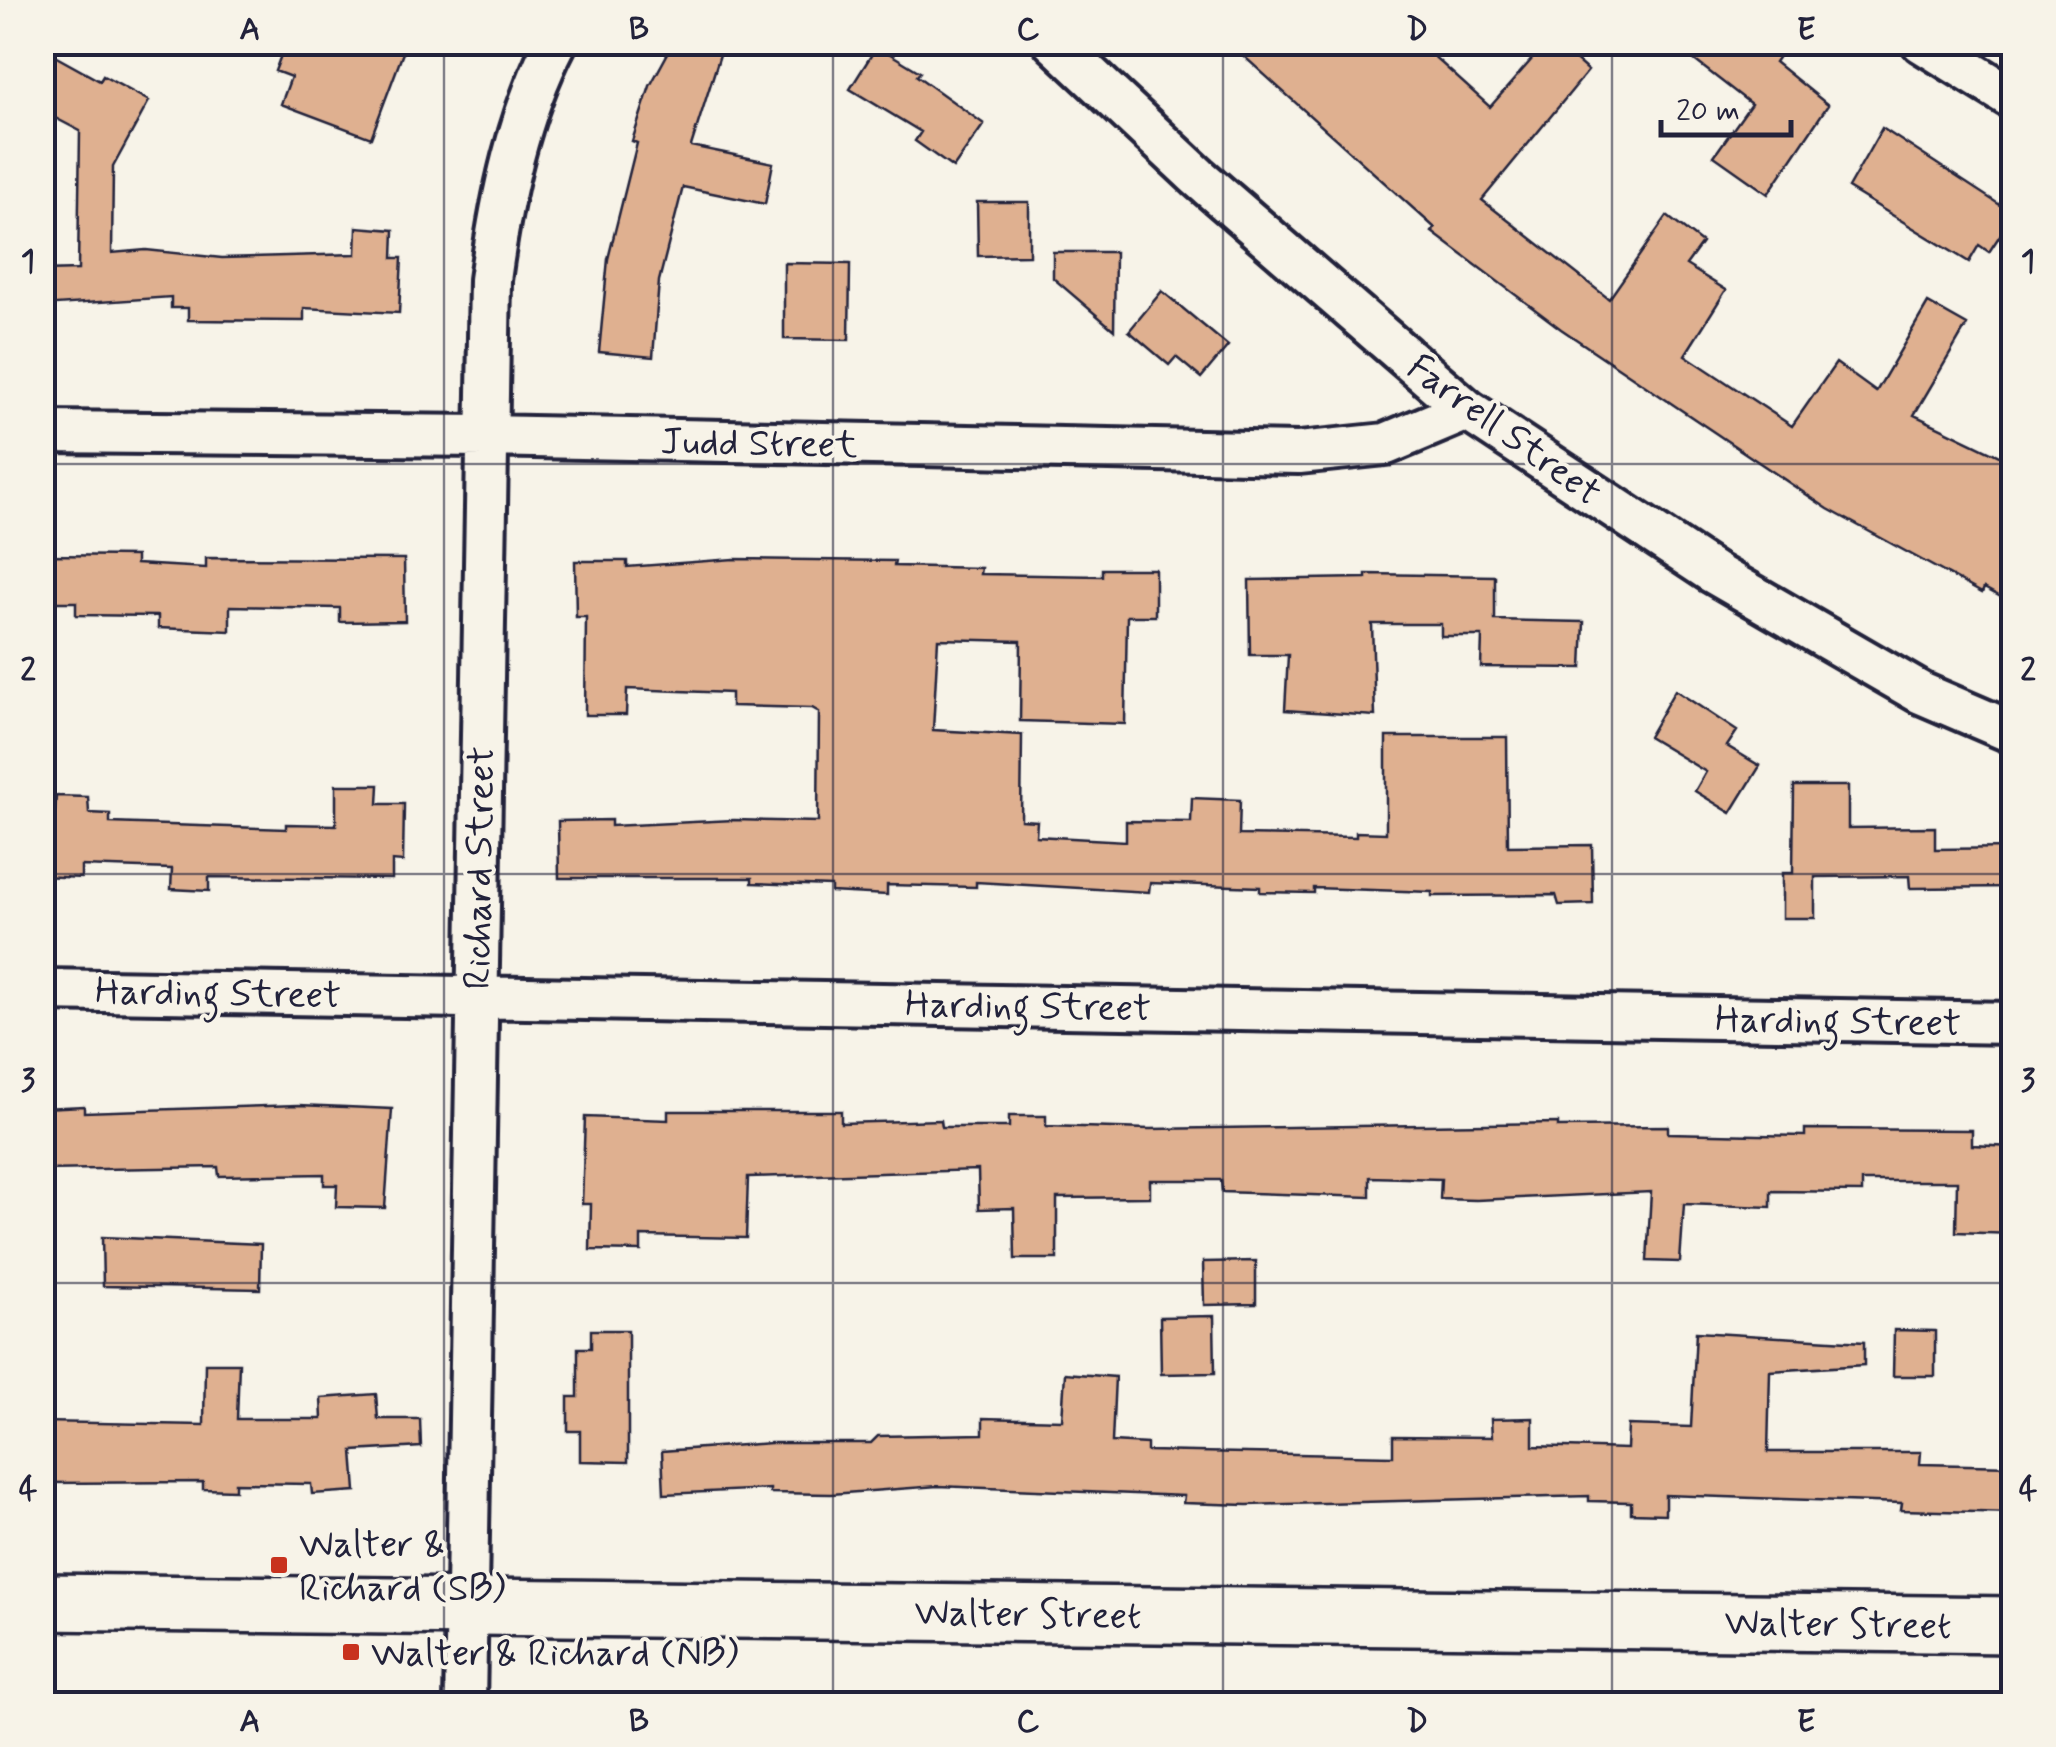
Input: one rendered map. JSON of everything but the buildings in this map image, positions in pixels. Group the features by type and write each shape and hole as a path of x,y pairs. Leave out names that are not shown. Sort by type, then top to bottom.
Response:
{"street":[{"name":"Richard Street","path":"465,1704 490,280 500,207 531,100 556,42"},
{"name":"Farrell Street","path":"1054,42 1198,177 1467,410 1712,572 1921,694 2014,733"},
{"path":"1922,42 2014,100"},
{"name":"Judd Street","path":"42,432 485,436 1299,454 1386,444 1467,410"},
{"name":"Harding Street","path":"42,990 2014,1023"},
{"name":"Walter Street","path":"42,1602 2014,1626"}],"place":[{"name":"Walter & Richard (SB)","path":"279,1565"},
{"name":"Walter & Richard (NB)","path":"351,1652"}]}
